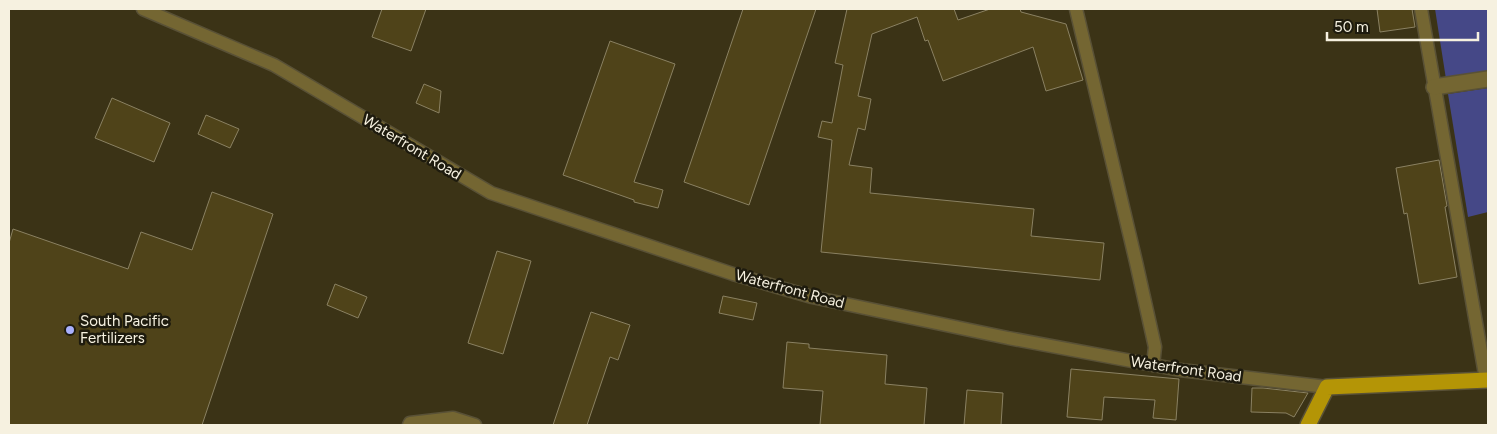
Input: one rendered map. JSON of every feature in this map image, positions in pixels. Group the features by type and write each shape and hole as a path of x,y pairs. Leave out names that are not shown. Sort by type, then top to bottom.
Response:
{"main road":[{"name":"Waterfront Road","path":"1327,387 1487,380"},
{"path":"1308,425 1327,387"}],"street":[{"path":"1434,87 1488,79"}],"lane":[{"name":"Waterfront Road","path":"143,9 274,64 491,194 733,274 812,297 1008,338 1180,370 1327,387"},
{"path":"1076,9 1140,281 1154,347 1154,365"},
{"path":"1421,9 1487,380"},
{"path":"409,425 410,422 452,418 475,425"}],"shaded area":[{"path":"1435,9 1488,9 1488,73 1446,79"},
{"path":"1488,88 1488,212 1468,217 1448,94"}],"building":[{"path":"382,9 426,9 411,51 372,37"},
{"path":"743,9 816,9 749,205 684,182"},
{"path":"847,9 954,9 958,20 990,9 1020,9 1021,12 1066,24 1083,80 1046,91 1033,47 943,81 928,40 925,41 917,17 872,34 858,96 871,99 865,130 858,128 849,165 872,168 870,193 1034,209 1031,236 1104,243 1100,280 821,252 832,140 818,137 822,121 832,123 843,65 835,63"},
{"path":"1377,9 1412,9 1415,27 1380,32"},
{"path":"610,41 675,64 634,182 663,190 658,208 634,202 634,200 563,175"},
{"path":"424,84 441,91 439,113 416,103"},
{"path":"112,98 170,123 154,162 95,138"},
{"path":"206,115 239,129 230,148 198,134"},
{"path":"1439,160 1457,277 1419,284 1407,213 1404,214 1396,168"},
{"path":"212,192 273,214 202,425 9,425 9,243 13,229 128,269 141,232 192,250"},
{"path":"497,251 531,261 503,354 468,343"},
{"path":"335,284 367,297 358,318 327,305"},
{"path":"723,296 757,303 753,320 719,313"},
{"path":"591,312 630,325 618,360 610,357 587,425 553,425"},
{"path":"787,342 809,344 809,348 887,355 885,384 927,388 924,425 820,425 823,391 783,388"},
{"path":"1071,369 1179,379 1176,420 1153,418 1155,400 1104,397 1102,420 1067,417"},
{"path":"1252,388 1308,393 1294,417 1286,413 1251,412"},
{"path":"967,390 1003,393 1001,425 964,425"}],"place":[{"name":"South Pacific Fertilizers","path":"70,330"}]}
